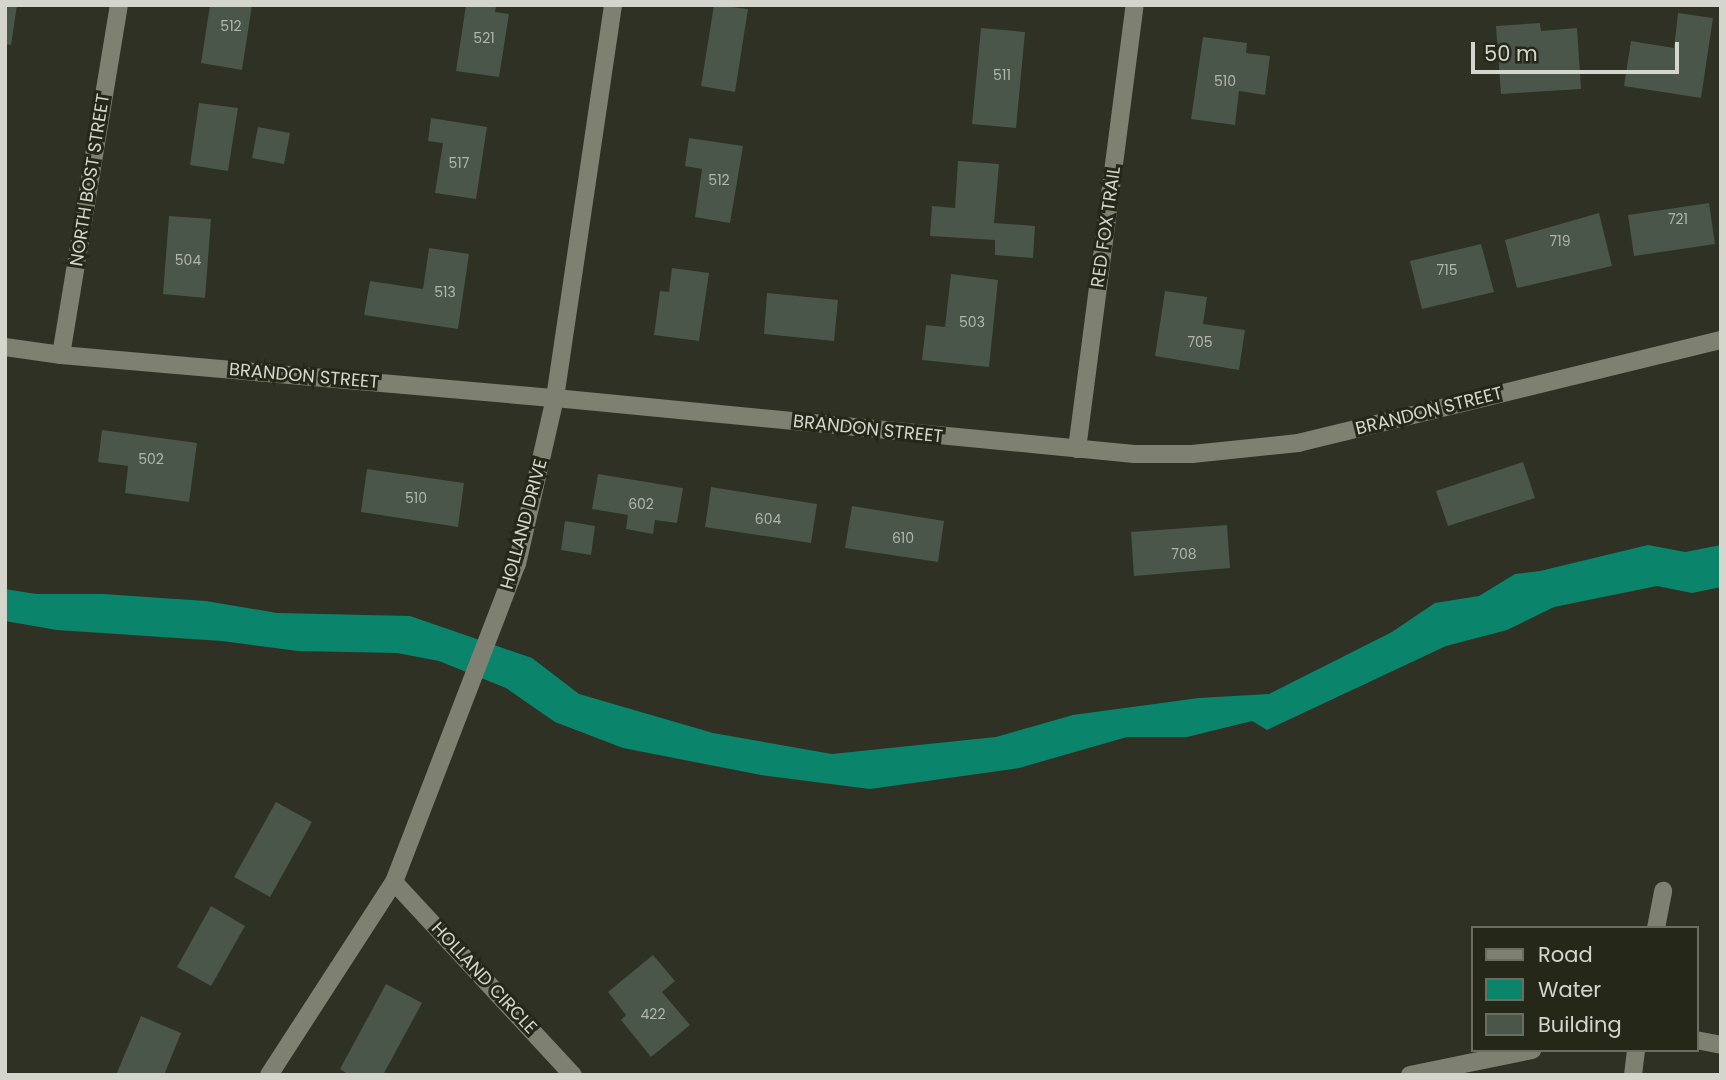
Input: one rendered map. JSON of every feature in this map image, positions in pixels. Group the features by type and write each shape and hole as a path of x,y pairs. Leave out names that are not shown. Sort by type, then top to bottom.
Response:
{"street":[{"name":"NORTH BOST STREET","path":"61,355 119,5"},
{"name":"HOLLAND DRIVE","path":"269,1075 291,1036 394,882 517,565 555,398 613,5"},
{"name":"RED FOX TRAIL","path":"1077,449 1135,5"},
{"name":"BRANDON STREET","path":"5,347 61,355 555,398 1077,449 1134,454 1192,454 1298,443 1721,340"},
{"name":"HOLLAND CIRCLE","path":"394,882 573,1075"},
{"path":"1656,926 1663,891"},
{"path":"1698,1040 1721,1045"},
{"path":"1410,1075 1522,1052"},
{"path":"1633,1075 1636,1052"}],"water":[{"path":"1648,545 1685,552 1721,545 1721,587 1692,593 1657,586 1554,607 1507,630 1446,646 1267,730 1252,721 1187,737 1127,737 1019,768 870,789 761,775 623,748 555,722 506,688 439,661 397,653 298,651 222,641 57,630 5,621 5,589 36,594 103,594 206,601 277,613 410,616 532,658 579,694 713,733 832,754 996,737 1073,715 1199,698 1269,694 1392,632 1435,603 1479,596 1515,574 1540,571"}],"building":[{"path":"5,5 17,5 11,45 5,44"},
{"path":"210,5 252,5 242,70 201,63"},
{"path":"466,5 496,5 495,12 509,14 499,77 456,71"},
{"path":"714,5 748,9 735,92 701,86"},
{"path":"1678,13 1713,18 1701,98 1624,86 1631,41 1674,48"},
{"path":"1540,23 1541,31 1577,28 1581,89 1501,94 1496,26"},
{"path":"981,28 1025,32 1016,128 972,124"},
{"path":"1203,37 1247,43 1246,53 1270,56 1265,95 1239,91 1235,125 1191,119"},
{"path":"199,103 238,108 228,171 190,165"},
{"path":"431,118 487,127 476,199 435,193 443,143 428,141"},
{"path":"258,127 290,133 284,164 252,158"},
{"path":"689,138 743,146 730,223 695,217 702,169 685,166"},
{"path":"958,161 999,164 994,223 1035,226 1033,258 995,255 995,240 930,236 932,206 955,208"},
{"path":"1709,203 1715,244 1634,256 1628,215"},
{"path":"1599,213 1612,266 1517,288 1505,240"},
{"path":"169,216 211,219 205,298 163,294"},
{"path":"1481,244 1494,292 1422,309 1410,261"},
{"path":"429,248 469,254 458,329 364,315 370,281 423,289"},
{"path":"672,268 709,273 699,341 654,335 660,291 669,292"},
{"path":"951,274 998,280 989,367 922,360 926,325 945,327"},
{"path":"1165,291 1207,297 1203,324 1245,330 1239,370 1155,356"},
{"path":"767,293 838,300 834,341 764,334"},
{"path":"102,430 197,443 189,502 125,493 128,466 98,462"},
{"path":"1523,462 1535,498 1448,526 1436,491"},
{"path":"367,469 464,483 458,527 361,512"},
{"path":"598,474 683,488 677,523 655,520 653,534 626,529 628,515 592,509"},
{"path":"711,487 817,504 811,543 705,527"},
{"path":"852,506 944,521 938,562 845,548"},
{"path":"565,521 595,526 591,555 561,550"},
{"path":"1227,525 1230,568 1134,576 1131,532"},
{"path":"276,802 312,822 270,897 234,877"},
{"path":"211,906 245,926 211,986 177,967"},
{"path":"653,955 675,981 662,992 690,1025 651,1057 621,1020 626,1015 608,992"},
{"path":"386,984 422,1003 383,1075 349,1075 340,1069"},
{"path":"141,1016 181,1033 164,1075 116,1075"}]}
